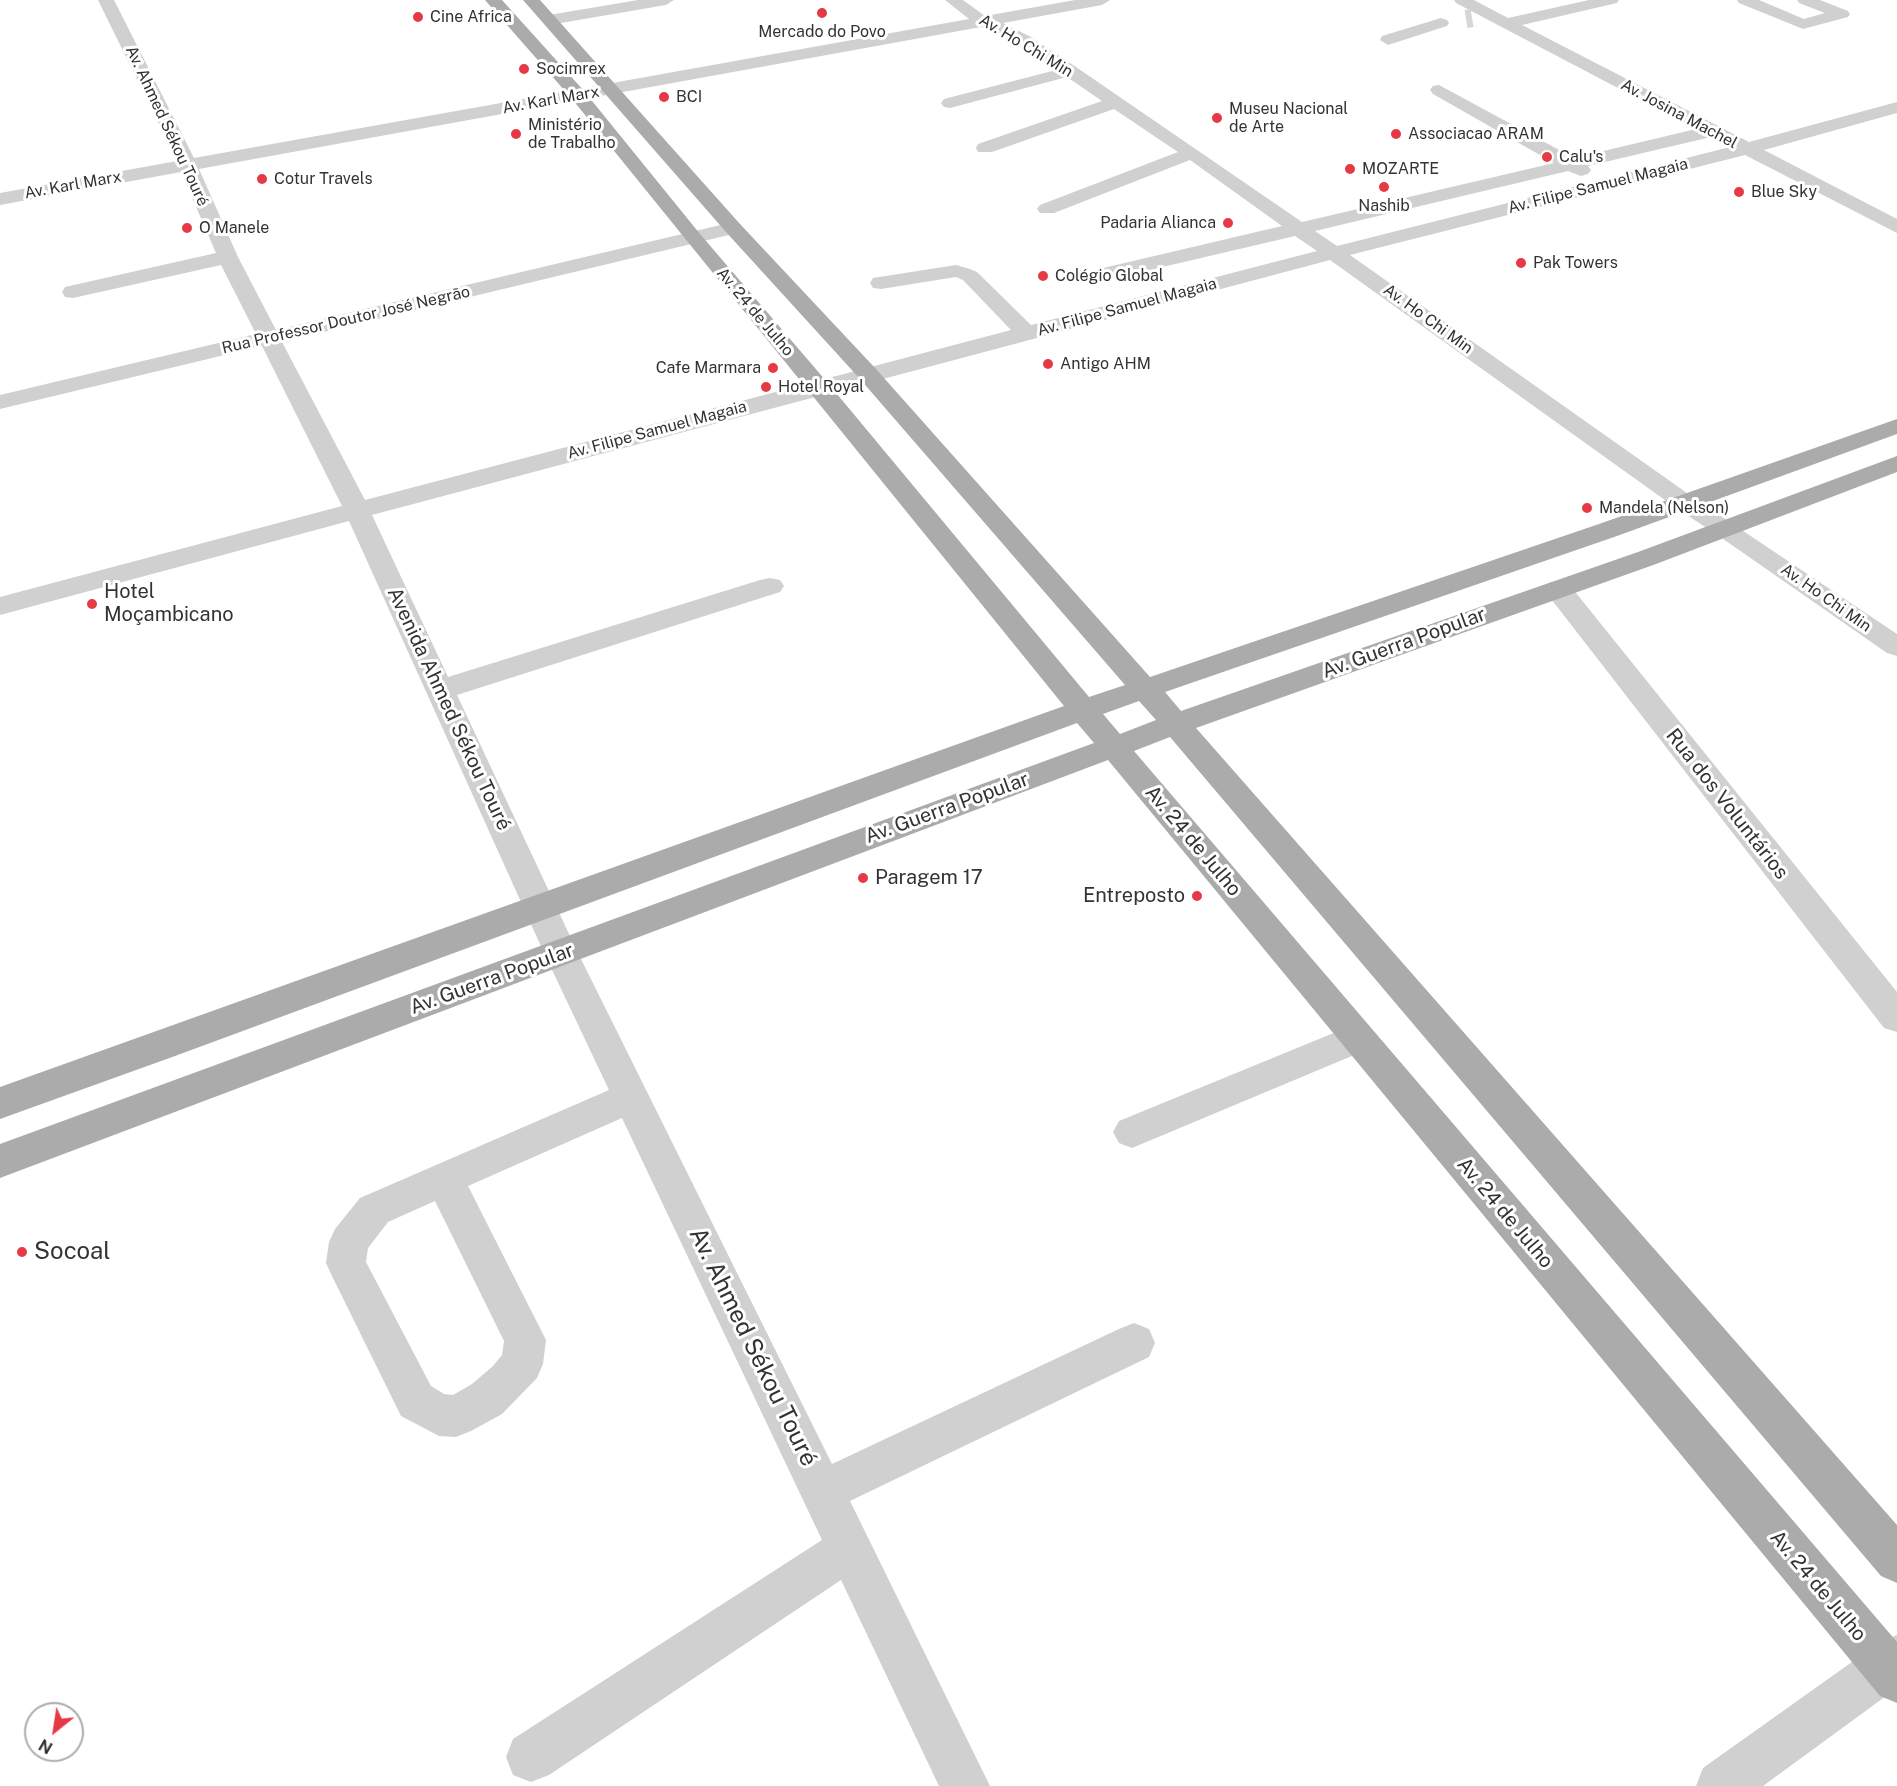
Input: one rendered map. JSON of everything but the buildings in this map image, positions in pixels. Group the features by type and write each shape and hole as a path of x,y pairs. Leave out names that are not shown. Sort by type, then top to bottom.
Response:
{"main road":[{"name":"Av. 24 de Julho","path":"493,0 571,88 1083,710 1358,1038 1894,1669"},
{"name":"Av. 24 de Julho","path":"531,0 733,228 868,374 1176,724 1897,1560"},
{"name":"Av. Guerra Popular","path":"0,1103 541,909 1083,710 1608,530 1897,426"},
{"name":"Av. Guerra Popular","path":"0,1161 1176,724 1558,589 1897,463"}],"street":[{"name":"Av. Ahmed Sékou Touré","path":"106,0 184,157 228,257 357,510"},
{"path":"549,20 666,0"},
{"name":"Av. Karl Marx","path":"0,182 184,157 988,14 1023,0"},
{"name":"Av. Karl Marx","path":"605,82 960,5 988,14 1009,16 1102,0"},
{"name":"Av. Josina Machel","path":"1462,0 1897,226"},
{"path":"1388,40 1455,21 1499,19 1611,0"},
{"path":"1745,0 1803,24 1842,15 1805,0"},
{"name":"Av. Ho Chi Min","path":"988,14 1299,228 1685,503 1897,647"},
{"path":"950,103 1070,72"},
{"path":"1439,90 1606,184"},
{"path":"985,148 1115,102"},
{"name":"Av. Filipe Samuel Magaia","path":"0,606 868,374 1746,149 1897,107"},
{"path":"1090,278 1713,131"},
{"path":"1047,209 1192,153"},
{"name":"Av. Karl Marx","path":"0,199 184,157"},
{"name":"Rua Professor Doutor José Negrão","path":"0,402 733,228"},
{"path":"73,292 228,257"},
{"path":"881,283 956,271 963,273 970,276 1026,333"},
{"name":"Avenida Ahmed Sékou Touré","path":"357,510 541,909"},
{"path":"440,690 770,586"},
{"name":"Rua dos Voluntários","path":"1558,589 1897,1018"},
{"name":"Av. Ahmed Sékou Touré","path":"541,909 965,1786"},
{"path":"1132,1132 1358,1038"},
{"path":"444,1179 525,1340 522,1364 508,1380 487,1399 456,1416 439,1415 416,1401 346,1263 349,1242 374,1210 444,1179 631,1097"},
{"path":"823,1491 1134,1343"},
{"path":"531,1757 850,1548"},
{"path":"1721,1786 1894,1669"}],"tunnel":[{"path":"1466,19 1472,18"}],"place":[{"name":"Mercado do Povo","path":"822,13"},
{"name":"Cine Africa","path":"418,17"},
{"name":"Socimrex","path":"524,69"},
{"name":"BCI","path":"664,97"},
{"name":"Museu Nacional de Arte","path":"1217,118"},
{"name":"Ministério de Trabalho","path":"516,134"},
{"name":"Associacao ARAM","path":"1396,134"},
{"name":"Calu's","path":"1547,157"},
{"name":"MOZARTE","path":"1350,169"},
{"name":"Cotur Travels","path":"262,179"},
{"name":"Nashib","path":"1384,187"},
{"name":"Blue Sky","path":"1739,192"},
{"name":"Padaria Alianca","path":"1228,223"},
{"name":"O Manele","path":"187,228"},
{"name":"Pak Towers","path":"1521,263"},
{"name":"Colégio Global","path":"1043,276"},
{"name":"Antigo AHM","path":"1048,364"},
{"name":"Cafe Marmara","path":"773,368"},
{"name":"Hotel Royal","path":"766,387"},
{"name":"Mandela (Nelson)","path":"1587,508"},
{"name":"Hotel Moçambicano","path":"92,604"},
{"name":"Paragem 17","path":"863,878"},
{"name":"Entreposto","path":"1197,896"},
{"name":"Socoal","path":"22,1252"}]}
